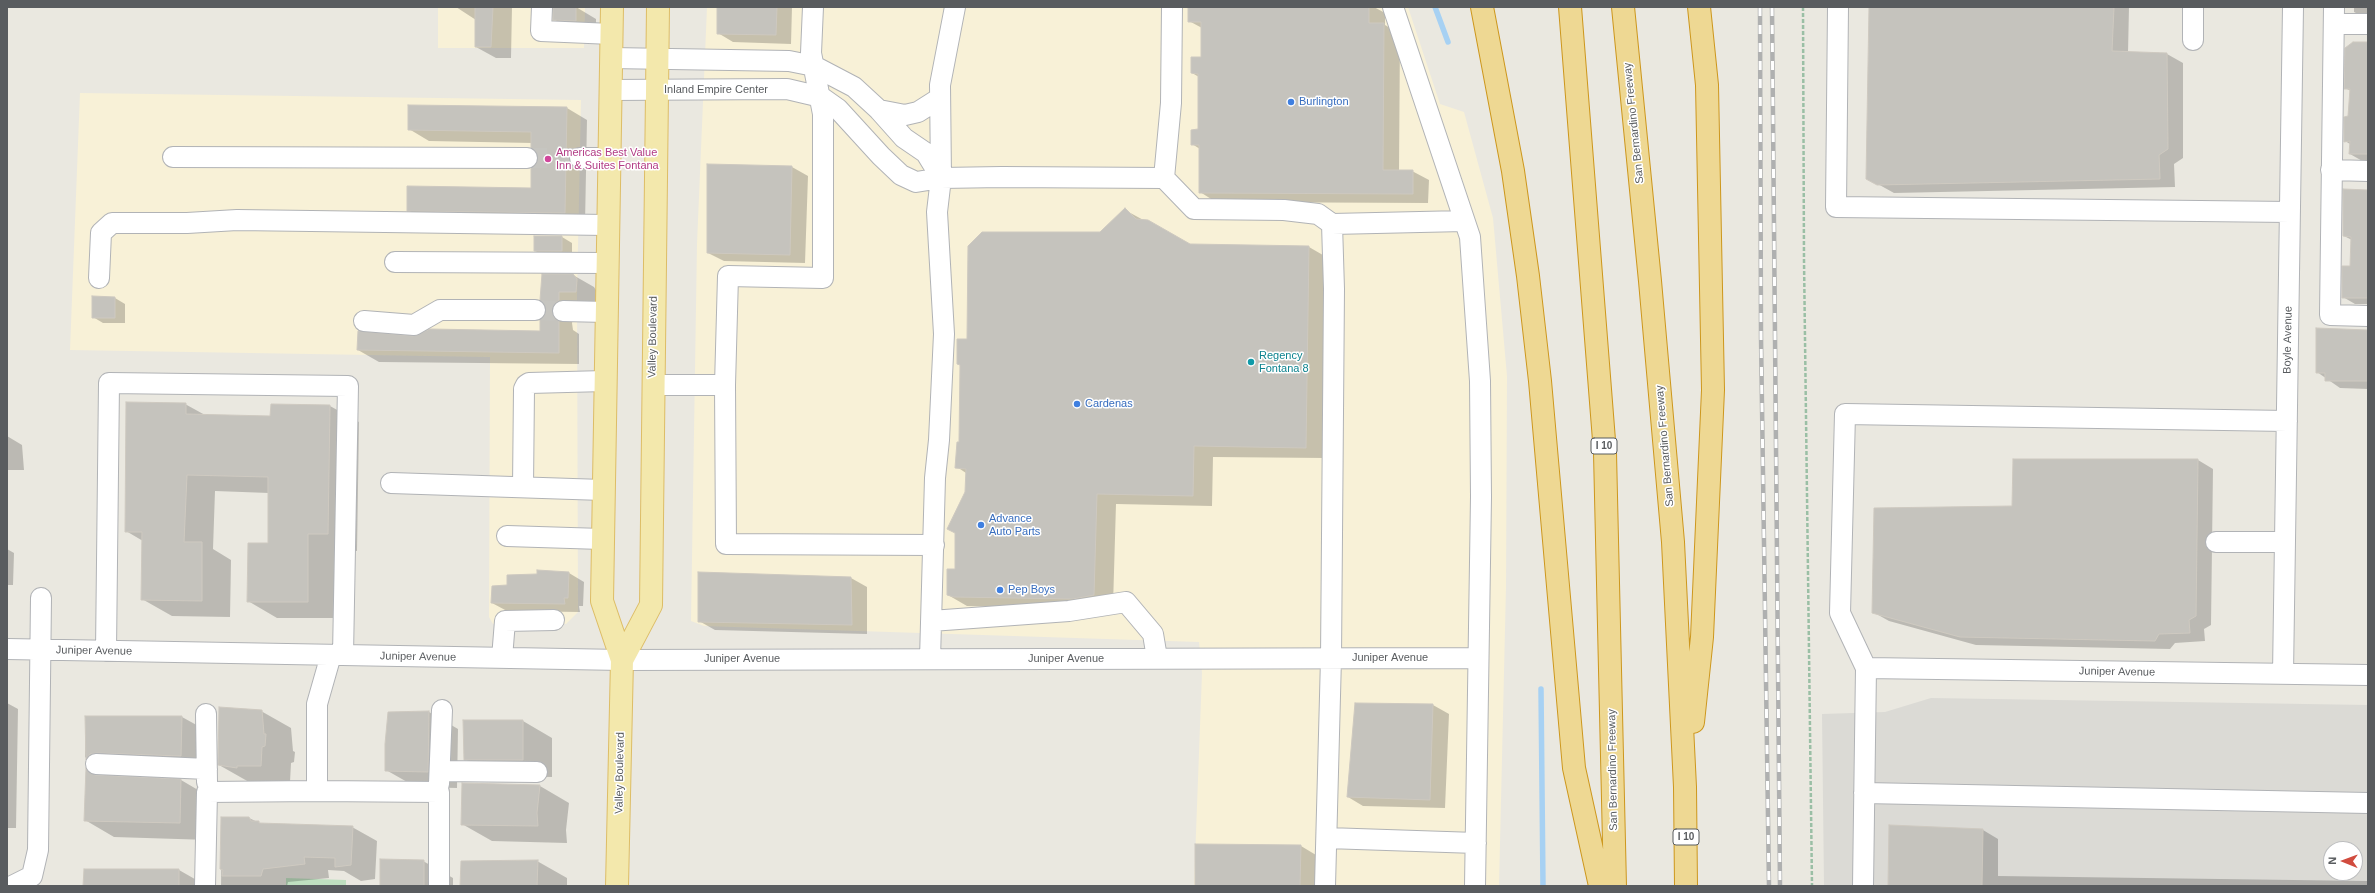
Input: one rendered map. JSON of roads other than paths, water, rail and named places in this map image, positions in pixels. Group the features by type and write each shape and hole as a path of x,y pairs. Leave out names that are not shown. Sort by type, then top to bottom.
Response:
{"highway":[{"path":"1482,7 1513,172 1528,276 1540,381 1574,768 1600,886"},
{"name":"San Bernardino Freeway","path":"1570,7 1605,453 1615,886"},
{"name":"San Bernardino Freeway","path":"1623,7 1650,281 1672,534 1685,787 1686,886"},
{"path":"1685,787 1702,637 1713,398 1711,226 1707,84 1699,7"}],"main road":[{"name":"Valley Boulevard","path":"612,7 607,225 602,601 622,660 617,886"},
{"name":"Valley Boulevard","path":"622,660 651,605 658,7"}],"street":[{"path":"542,7 540,31 612,34"},
{"path":"813,7 811,53 821,97 823,114 823,278 728,276 725,385 726,544 934,545"},
{"path":"930,659 944,334 937,212 941,178 940,85 956,7"},
{"path":"1164,178 1171,103 1172,7"},
{"path":"1393,7 1470,237 1480,381 1481,497 1475,886"},
{"path":"1838,7 1836,207 2290,212"},
{"path":"2193,40 2194,7"},
{"name":"Boyle Avenue","path":"2283,674 2293,7"},
{"path":"2368,24 2334,15 2330,315 2368,316"},
{"path":"611,58 789,61 814,66 854,87 879,110 904,138 926,153 941,178"},
{"name":"Inland Empire Center","path":"610,90 787,89 821,97"},
{"path":"821,97 838,109 881,156 901,175 916,182 941,178 1164,178 1194,209 1284,210 1318,214 1332,224 1464,221"},
{"path":"879,110 905,115 918,112 940,98"},
{"path":"173,157 527,158"},
{"path":"580,158 609,158"},
{"path":"2331,170 2368,171"},
{"path":"99,278 101,233 112,223 187,223 237,220 607,225"},
{"path":"1325,886 1331,658 1334,289 1332,224"},
{"path":"395,262 607,263"},
{"path":"364,321 414,325 440,310 535,310"},
{"path":"563,311 606,312"},
{"path":"523,487 524,389 526,386 530,383 605,381"},
{"path":"106,651 109,383 348,386 337,655 317,704 317,791"},
{"path":"653,385 725,385"},
{"path":"1863,886 1866,668 1840,613 1845,414 2287,421"},
{"path":"391,483 603,490"},
{"path":"507,536 602,539"},
{"path":"2216,542 2285,542"},
{"path":"12,886 32,876 38,850 42,598"},
{"path":"931,621 1069,611 1126,602 1153,634 1157,658"},
{"path":"502,658 505,621 554,620"},
{"name":"Juniper Avenue","path":"7,649 622,660 1478,658"},
{"name":"Juniper Avenue","path":"1866,668 2368,675"},
{"path":"439,886 439,792 442,710"},
{"path":"205,886 207,792 206,714"},
{"path":"96,764 207,769"},
{"path":"440,771 537,772"},
{"path":"207,792 439,792"},
{"path":"1864,793 2368,803"},
{"path":"1326,838 1476,843"}],"waterway":[{"path":"1435,7 1448,42"},
{"path":"1541,689 1543,886"}],"tunnel":[{"path":"527,158 580,158"},
{"path":"535,310 563,311"}],"railway":[{"path":"1760,7 1761,337 1769,886"},
{"path":"1772,7 1780,886"}],"place":[{"name":"Burlington","path":"1291,102"},
{"name":"Americas Best Value Inn & Suites Fontana","path":"548,159"},
{"name":"Regency Fontana 8","path":"1251,362"},
{"name":"Cardenas","path":"1077,404"},
{"name":"Advance Auto Parts","path":"981,525"},
{"name":"Pep Boys","path":"1000,590"}]}
